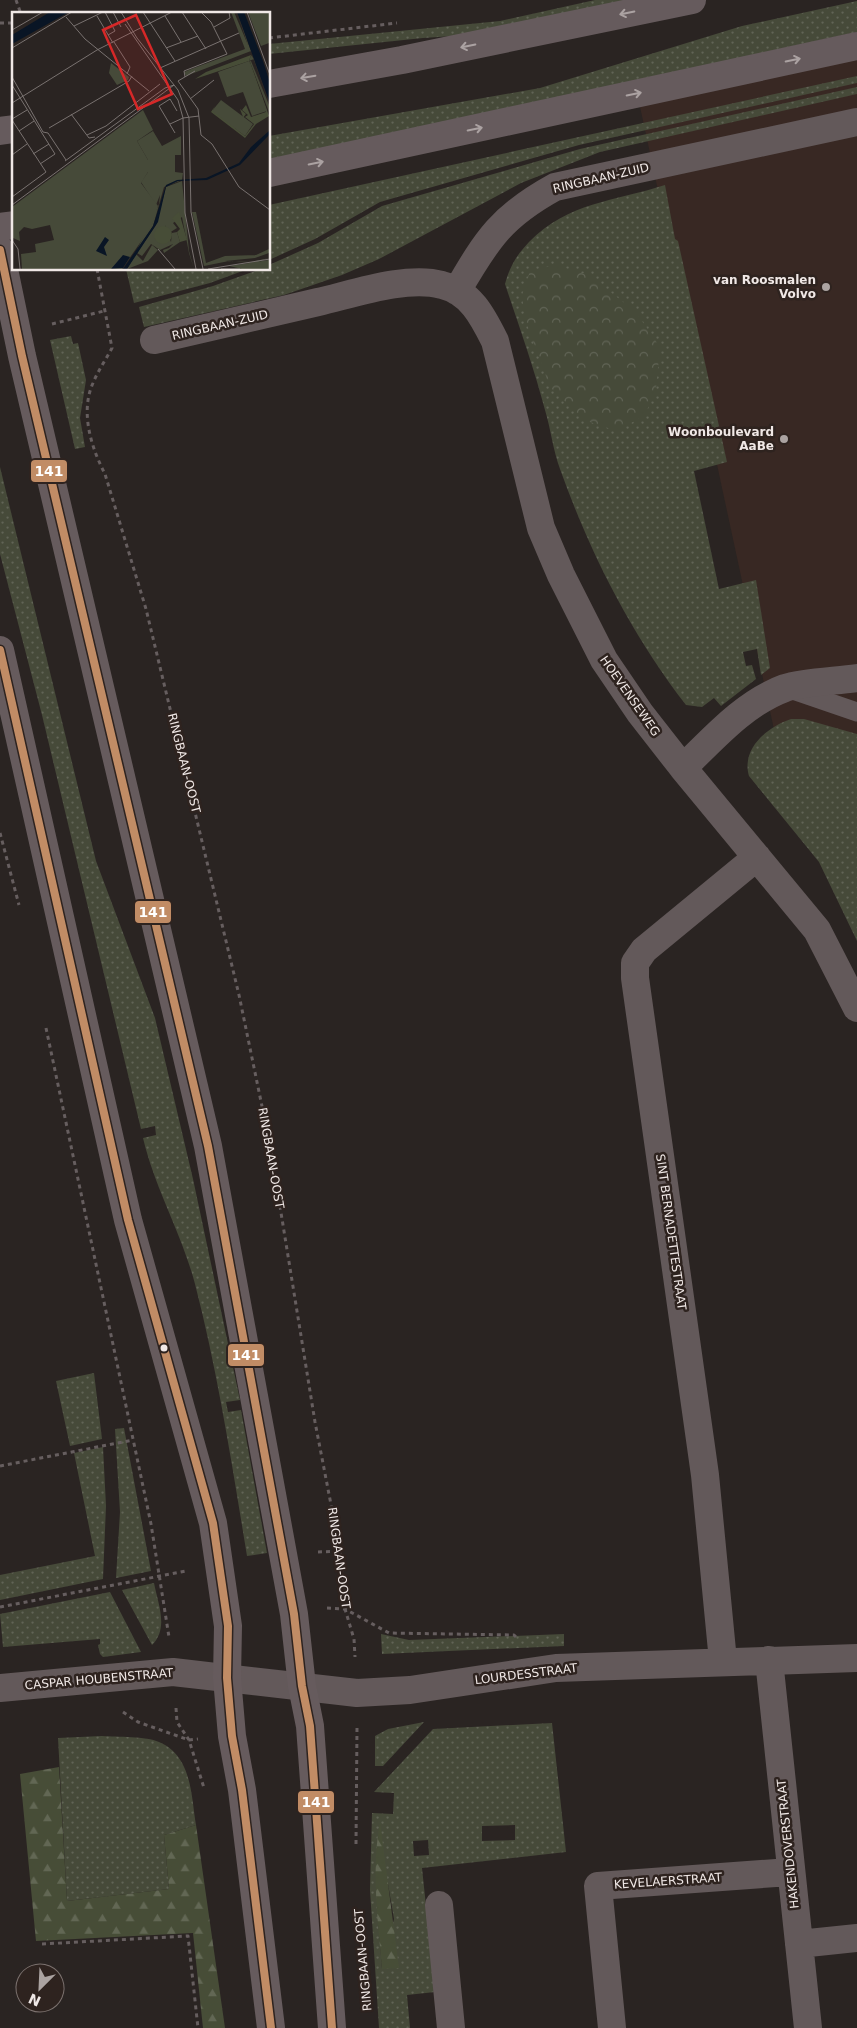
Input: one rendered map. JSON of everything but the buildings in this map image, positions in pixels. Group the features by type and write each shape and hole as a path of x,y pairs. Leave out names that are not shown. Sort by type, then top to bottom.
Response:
{"main road":[{"path":"270,84 402,60 692,0"},
{"path":"270,174 857,46"},
{"path":"0,250 22,356 208,1146 284,1556 294,1614 302,1686 310,1726 332,2028"},
{"path":"2,667 128,1220 213,1523 228,1626 227,1678 232,1736 242,1790 272,2028"}],"street":[{"name":"RINGBAAN-ZUID","path":"154,340 397,284 441,284 457,290 484,244 513,213 555,187 857,122"},
{"name":"HOEVENSEWEG","path":"457,290 472,302 482,315 494,341 541,528 561,575 604,660 640,713 683,768 817,930 857,1008"},
{"path":"683,768 725,727 752,706 785,688 857,678"},
{"name":"SINT BERNADETTESTRAAT","path":"723,1661 705,1475 634,978 635,964 644,950 757,857"},
{"name":"LOURDESSTRAAT","path":"227,1678 357,1693 410,1690 549,1669 723,1661 857,1658"},
{"name":"HAKENDOVERSTRAAT","path":"769,1660 808,2028"},
{"name":"CASPAR HOUBENSTRAAT","path":"0,1688 173,1672 227,1678"},
{"name":"KEVELAERSTRAAT","path":"612,2028 598,1886 790,1872"},
{"path":"439,1905 452,2028"},
{"path":"800,1944 857,1938"}],"lane":[{"path":"785,688 857,712"}],"path":[{"path":"16,0 21,12"},
{"name":"RINGBAAN-OOST","path":"97,270 112,348 92,384 87,409 89,434 94,453 104,474 146,609 239,995 270,1145 315,1422 340,1551 345,1609 354,1639 357,1693 356,1846"},
{"path":"0,833 20,910"},
{"path":"46,1027 160,1576 173,1672 176,1722 189,1740 205,1793"},
{"path":"0,1466 133,1440"},
{"path":"284,1556 340,1551"},
{"path":"0,1607 220,1566"},
{"path":"345,1609 389,1633 514,1635 549,1669"},
{"path":"80,1682 138,1722 189,1740"},
{"path":"42,1944 188,1936 198,2028"}],"shaded area":[{"name":"Woonboulevard AaBe","path":"857,53 857,929 784,776 639,102"}],"green space":[{"path":"595,0 662,0 499,33 423,38 270,54 270,44 500,21"},
{"path":"857,1 857,32 270,162 270,136 540,88 742,26"},
{"path":"857,76 857,83 579,145 380,202 315,239 270,260 270,205"},
{"path":"857,87 857,94 600,152 521,183 379,259 342,275 284,295 144,327 139,307 213,286 258,270 270,270 270,265 318,243 382,206 580,149"},
{"path":"665,185 675,239 678,241 727,462 694,471 719,589 756,580 770,668 761,675 757,649 743,652 746,666 752,665 756,679 721,706 714,698 702,707 686,705 647,650 614,592 585,531 560,469 536,378 505,284 511,266 524,247 560,218 593,204"},
{"path":"555,265 588,275 635,311 660,347 656,389 645,415 617,431 584,420 550,387 525,319 522,295 530,271"},
{"path":"126,270 245,270 210,283 134,303"},
{"path":"71,336 73,344 78,343 86,380 80,418 85,447 75,449 50,340"},
{"path":"0,467 96,861 155,1018 193,1179 240,1400 226,1402 228,1412 241,1410 267,1553 247,1556 218,1385 195,1284 190,1265 154,1175 143,1138 156,1135 155,1126 141,1129 42,715 0,554"},
{"path":"791,719 804,719 857,734 857,941 819,862 749,776 748,766 752,748 773,727"},
{"path":"94,1373 102,1439 70,1446 56,1381"},
{"path":"124,1428 151,1571 116,1578 120,1512 115,1429"},
{"path":"103,1447 106,1506 103,1579 0,1600 0,1575 95,1556 74,1453"},
{"path":"154,1583 160,1607 161,1623 160,1631 152,1645 122,1590"},
{"path":"110,1592 141,1652 103,1657 100,1654 98,1645 100,1644 100,1639 3,1647 0,1614"},
{"path":"381,1634 409,1640 564,1634 564,1646 382,1654"},
{"path":"424,1722 383,1766 375,1766 375,1736 388,1729"},
{"path":"552,1723 566,1852 422,1868 435,1992 407,1995 410,2028 379,2028 370,1890 372,1813 393,1814 394,1793 374,1792 433,1729","holes":["515,1825 515,1840 482,1841 482,1826","428,1840 429,1855 414,1856 413,1841","388,1884 394,1919 382,1969 378,1917"]},
{"path":"102,1736 153,1740 170,1748 184,1767 188,1778 196,1825 164,1835 169,1889 67,1901 58,1738"},
{"path":"59,1767 67,1901 169,1889 164,1835 196,1825 225,2028 203,2028 193,1933 36,1941 20,1774"},
{"path":"380,1822 399,1968 382,1969 376,1877 377,1840"}],"transit line":[{"name":"141","path":"0,250 22,356 208,1146 294,1614 302,1686 310,1726 332,2028"},
{"name":"141","path":"0,650 128,1220 213,1523 228,1626 227,1678 232,1736 242,1790 271,2028"}],"place":[{"name":"van Roosmalen Volvo","path":"826,287"},
{"name":"Woonboulevard AaBe","path":"784,439"}]}
